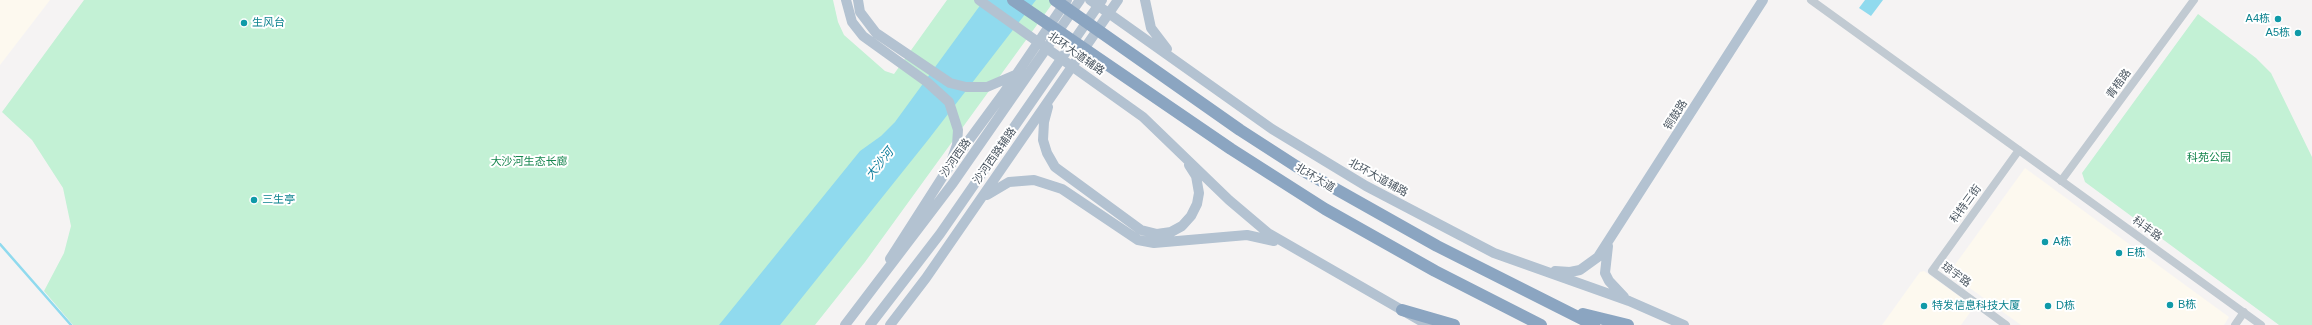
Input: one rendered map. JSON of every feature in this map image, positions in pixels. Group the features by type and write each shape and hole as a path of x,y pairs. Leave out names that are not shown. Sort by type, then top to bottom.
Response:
{"highway":[{"name":"北环大道","path":"1013,0 1231,149 1325,209 1435,271 1541,325"},
{"name":"北环大道","path":"1055,0 1240,130 1302,170 1437,246 1555,307 1594,325"},
{"path":"1555,307 1628,325"},
{"path":"1402,310 1454,325"}],"main road":[{"path":"846,0 852,22 857,30 872,37 950,83 971,88 998,84 1017,74"},
{"path":"858,0 860,12 872,37 944,96 952,108 956,122 957,145 947,170"},
{"name":"北环大道辅路","path":"980,0 1143,117 1245,215 1286,245 1428,325"},
{"path":"873,291 905,232 947,170 1017,74 1067,0"},
{"name":"沙河西路","path":"845,325 873,291 962,170 1080,0"},
{"name":"北环大道辅路","path":"1090,0 1180,62 1272,129 1366,186 1476,244 1539,270 1629,301 1684,325"},
{"path":"870,325 886,306 948,222 1102,0"},
{"name":"沙河西路辅路","path":"890,325 926,278 1118,0"},
{"path":"1145,0 1151,28 1180,62"},
{"name":"铜鼓路","path":"1539,270 1570,272 1580,270 1598,257 1608,244 1764,0"},
{"path":"1052,96 1044,122 1045,147 1055,167 1134,226 1149,233 1164,234 1176,230 1191,216 1198,199 1196,176 1180,152"},
{"path":"976,205 993,190 1017,181 1034,180 1062,189 1129,237 1154,243 1247,236 1264,238 1286,245"},
{"path":"1608,244 1605,273 1616,290 1629,301"},
{"path":"876,325 886,306"}],"street":[{"name":"科丰路","path":"1811,0 2261,325"},
{"name":"青梧路","path":"2061,181 2194,0"},
{"name":"科特三街","path":"1932,271 2019,150"},
{"name":"琼宇路","path":"1932,271 2006,325"},
{"path":"2234,325 2244,312"}],"shaded area":[{"path":"0,0 50,0 0,65"},
{"path":"2025,168 2229,317 2224,325 2021,325 1949,273"},
{"path":"1924,271 1974,307 1961,325 1882,325 1920,272"}],"green space":[{"name":"大沙河生态长廊","path":"84,0 833,0 838,22 844,35 885,71 894,74 947,0 1055,0 865,262 815,325 73,325 44,291 64,253 71,226 63,188 32,140 2,112"},
{"name":"科苑公园","path":"2198,14 2256,58 2271,73 2312,157 2312,325 2279,325 2085,182 2082,173"}],"water":[{"name":"大沙河","path":"984,0 1036,0 928,140 780,325 719,325 860,151 881,136 895,122"},
{"path":"1865,0 1883,0 1871,16 1859,8"}],"waterway":[{"path":"0,244 71,325"}],"place":[{"name":"A4栋","path":"2278,19"},
{"name":"生风台","path":"244,23"},
{"name":"A5栋","path":"2298,33"},
{"name":"三生亭","path":"254,200"},
{"name":"A栋","path":"2045,242"},
{"name":"E栋","path":"2119,253"},
{"name":"B栋","path":"2170,305"},
{"name":"特发信息科技大厦","path":"1924,306"},
{"name":"D栋","path":"2048,306"}]}
